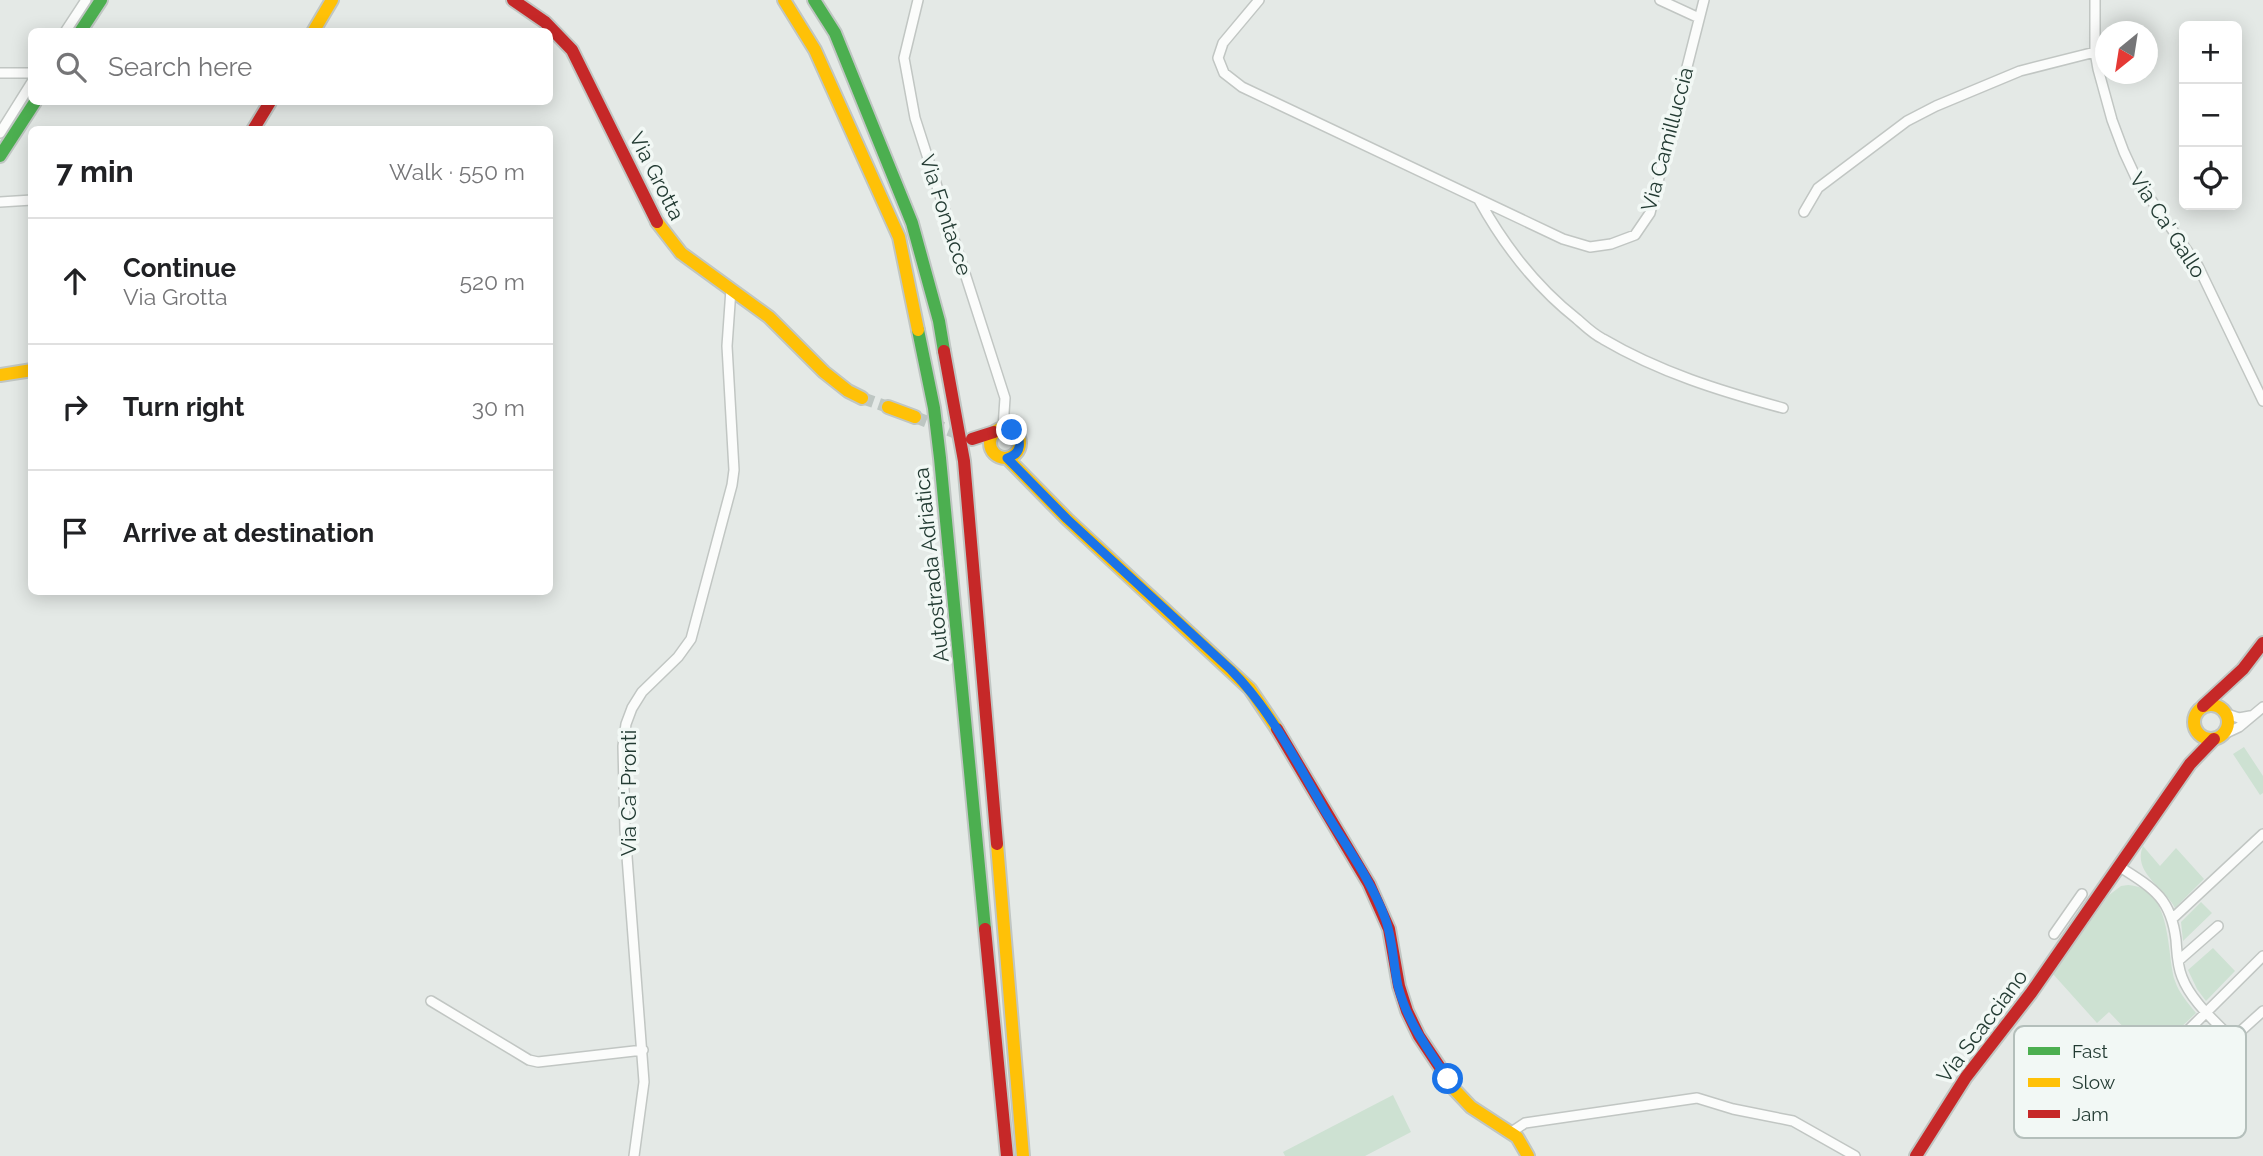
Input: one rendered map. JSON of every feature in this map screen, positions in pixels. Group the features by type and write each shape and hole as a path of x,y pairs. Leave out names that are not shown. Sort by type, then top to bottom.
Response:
{"main road":[{"path":"83,28 101,0"},
{"path":"315,28 332,0"},
{"name":"Via Grotta","path":"513,0 552,28"},
{"name":"Autostrada Adriatica","path":"784,0 815,50 899,237 921,340 940,458 1007,1156"},
{"name":"Autostrada Adriatica","path":"814,0 835,33 912,223 939,321 956,410 964,461 1023,1156"},
{"name":"Via Grotta","path":"553,28 572,51 655,219 668,239 682,254 768,316 833,382 862,398"},
{"path":"1,153 33,105"},
{"path":"255,126 268,105"},
{"path":"0,375 28,371"},
{"path":"888,407 915,417"},
{"path":"999,430 1012,430 1020,441 1018,450 1011,457 996,456 990,448 990,439 999,430"},
{"path":"1007,458 1067,519 1250,689 1270,717 1369,884 1386,922 1399,986 1419,1036 1454,1089 1471,1107 1517,1137 1528,1156"},
{"name":"Via Scacciano","path":"2190,764 2195,745 2195,716 2236,678 2255,657 2263,643"},
{"name":"Via Scacciano","path":"1916,1156 1966,1077 2082,922 2190,764 2229,724 2226,701 2236,678"},
{"path":"2203,706 2217,705 2227,714"},
{"path":"2195,728 2202,737 2219,737"}],"street":[{"path":"68,28 86,0"},
{"name":"Via Fontacce","path":"918,0 904,58 907,83 915,118 1004,398 999,430"},
{"name":"Via Camilluccia","path":"1259,0 1223,43 1218,58 1224,73 1242,87 1563,239 1590,247 1611,244 1635,234 1650,213 1704,0"},
{"path":"1660,0 1699,18"},
{"name":"Via Ca' Gallo","path":"2095,0 2095,21"},
{"path":"1804,212 1818,188 1907,121 2020,71 2095,52"},
{"path":"0,73 28,72"},
{"name":"Via Ca' Gallo","path":"2103,84 2112,120 2137,180 2198,266 2263,401"},
{"path":"0,133 28,88"},
{"path":"1478,199 1499,236 1527,272 1562,307 1600,338 1654,366 1701,384 1783,408"},
{"path":"0,202 28,200"},
{"name":"Via Ca' Pronti","path":"634,1156 644,1082 625,830 623,746 626,724 642,692 678,657 691,639 732,485 734,449 727,346 731,289"},
{"path":"2219,737 2239,727 2263,707"},
{"path":"2227,714 2239,718 2252,716"},
{"path":"2173,918 2263,834"},
{"path":"2120,867 2147,884 2165,902 2173,918 2178,961 2186,987 2220,1026"},
{"path":"2054,934 2082,894"},
{"path":"2069,912 2082,922"},
{"path":"2178,961 2218,926"},
{"path":"2194,1026 2263,956"},
{"path":"431,1001 529,1060 538,1062 643,1050"},
{"path":"2246,1026 2263,1011"},
{"path":"1510,1133 1525,1123 1697,1098 1733,1109 1793,1121 1855,1156"}],"green space":[{"path":"2244,747 2263,776 2263,793 2260,795 2233,754"},
{"path":"2143,846 2160,866 2176,848 2204,879 2175,908 2145,872 2141,856"},
{"path":"2121,886 2143,889 2153,897 2160,909 2175,981 2181,994 2196,1013 2182,1026 2122,1026 2109,1012 2097,1023 2053,974 2109,895"},
{"path":"2201,902 2212,913 2183,941 2181,922"},
{"path":"2213,948 2235,971 2206,1001 2188,970"},
{"path":"1393,1095 1411,1132 1365,1156 1285,1156 1283,1152"}],"tunnel":[{"path":"862,398 888,407"},
{"path":"915,417 964,436"}],"traffic: fast":[{"path":"83,28 101,0"},
{"path":"814,0 835,33 912,223 939,321 944,351"},
{"path":"0,156 33,105"},
{"path":"918,330 934,408 940,458 985,929"}],"traffic: slow":[{"path":"315,28 332,0"},
{"path":"784,0 815,50 899,237 918,330"},
{"path":"657,222 681,253 769,317 824,372 848,391 862,398"},
{"path":"0,375 28,371"},
{"path":"888,407 915,417"},
{"path":"1005,428 1016,432 1020,443 1016,454 1005,458 994,454 990,443 994,432 1005,428"},
{"path":"1007,458 1067,519 1250,689 1277,729"},
{"path":"2211,705 2223,710 2228,722 2223,734 2211,739 2199,734 2194,722 2199,710 2211,705"},
{"path":"997,844 1023,1156"},
{"path":"1443,1072 1471,1107 1517,1137 1528,1156"}],"traffic: jam":[{"path":"513,0 551,28"},
{"path":"553,30 572,50 657,222"},
{"path":"255,126 268,105"},
{"path":"944,351 964,461 997,844"},
{"path":"972,439 994,432"},
{"path":"2203,706 2243,669 2263,643"},
{"path":"1277,729 1369,884 1389,929 1399,986 1407,1011 1419,1036 1443,1072"},
{"path":"1916,1156 1966,1077 2031,993 2190,764 2214,739"},
{"path":"985,929 1007,1156"}],"route":[{"path":"1012,430 1020,441 1020,446 1015,454 1007,458 1067,519 1231,670 1250,689 1270,717 1369,884 1389,929 1399,986 1407,1011 1419,1036 1448,1079"}]}
